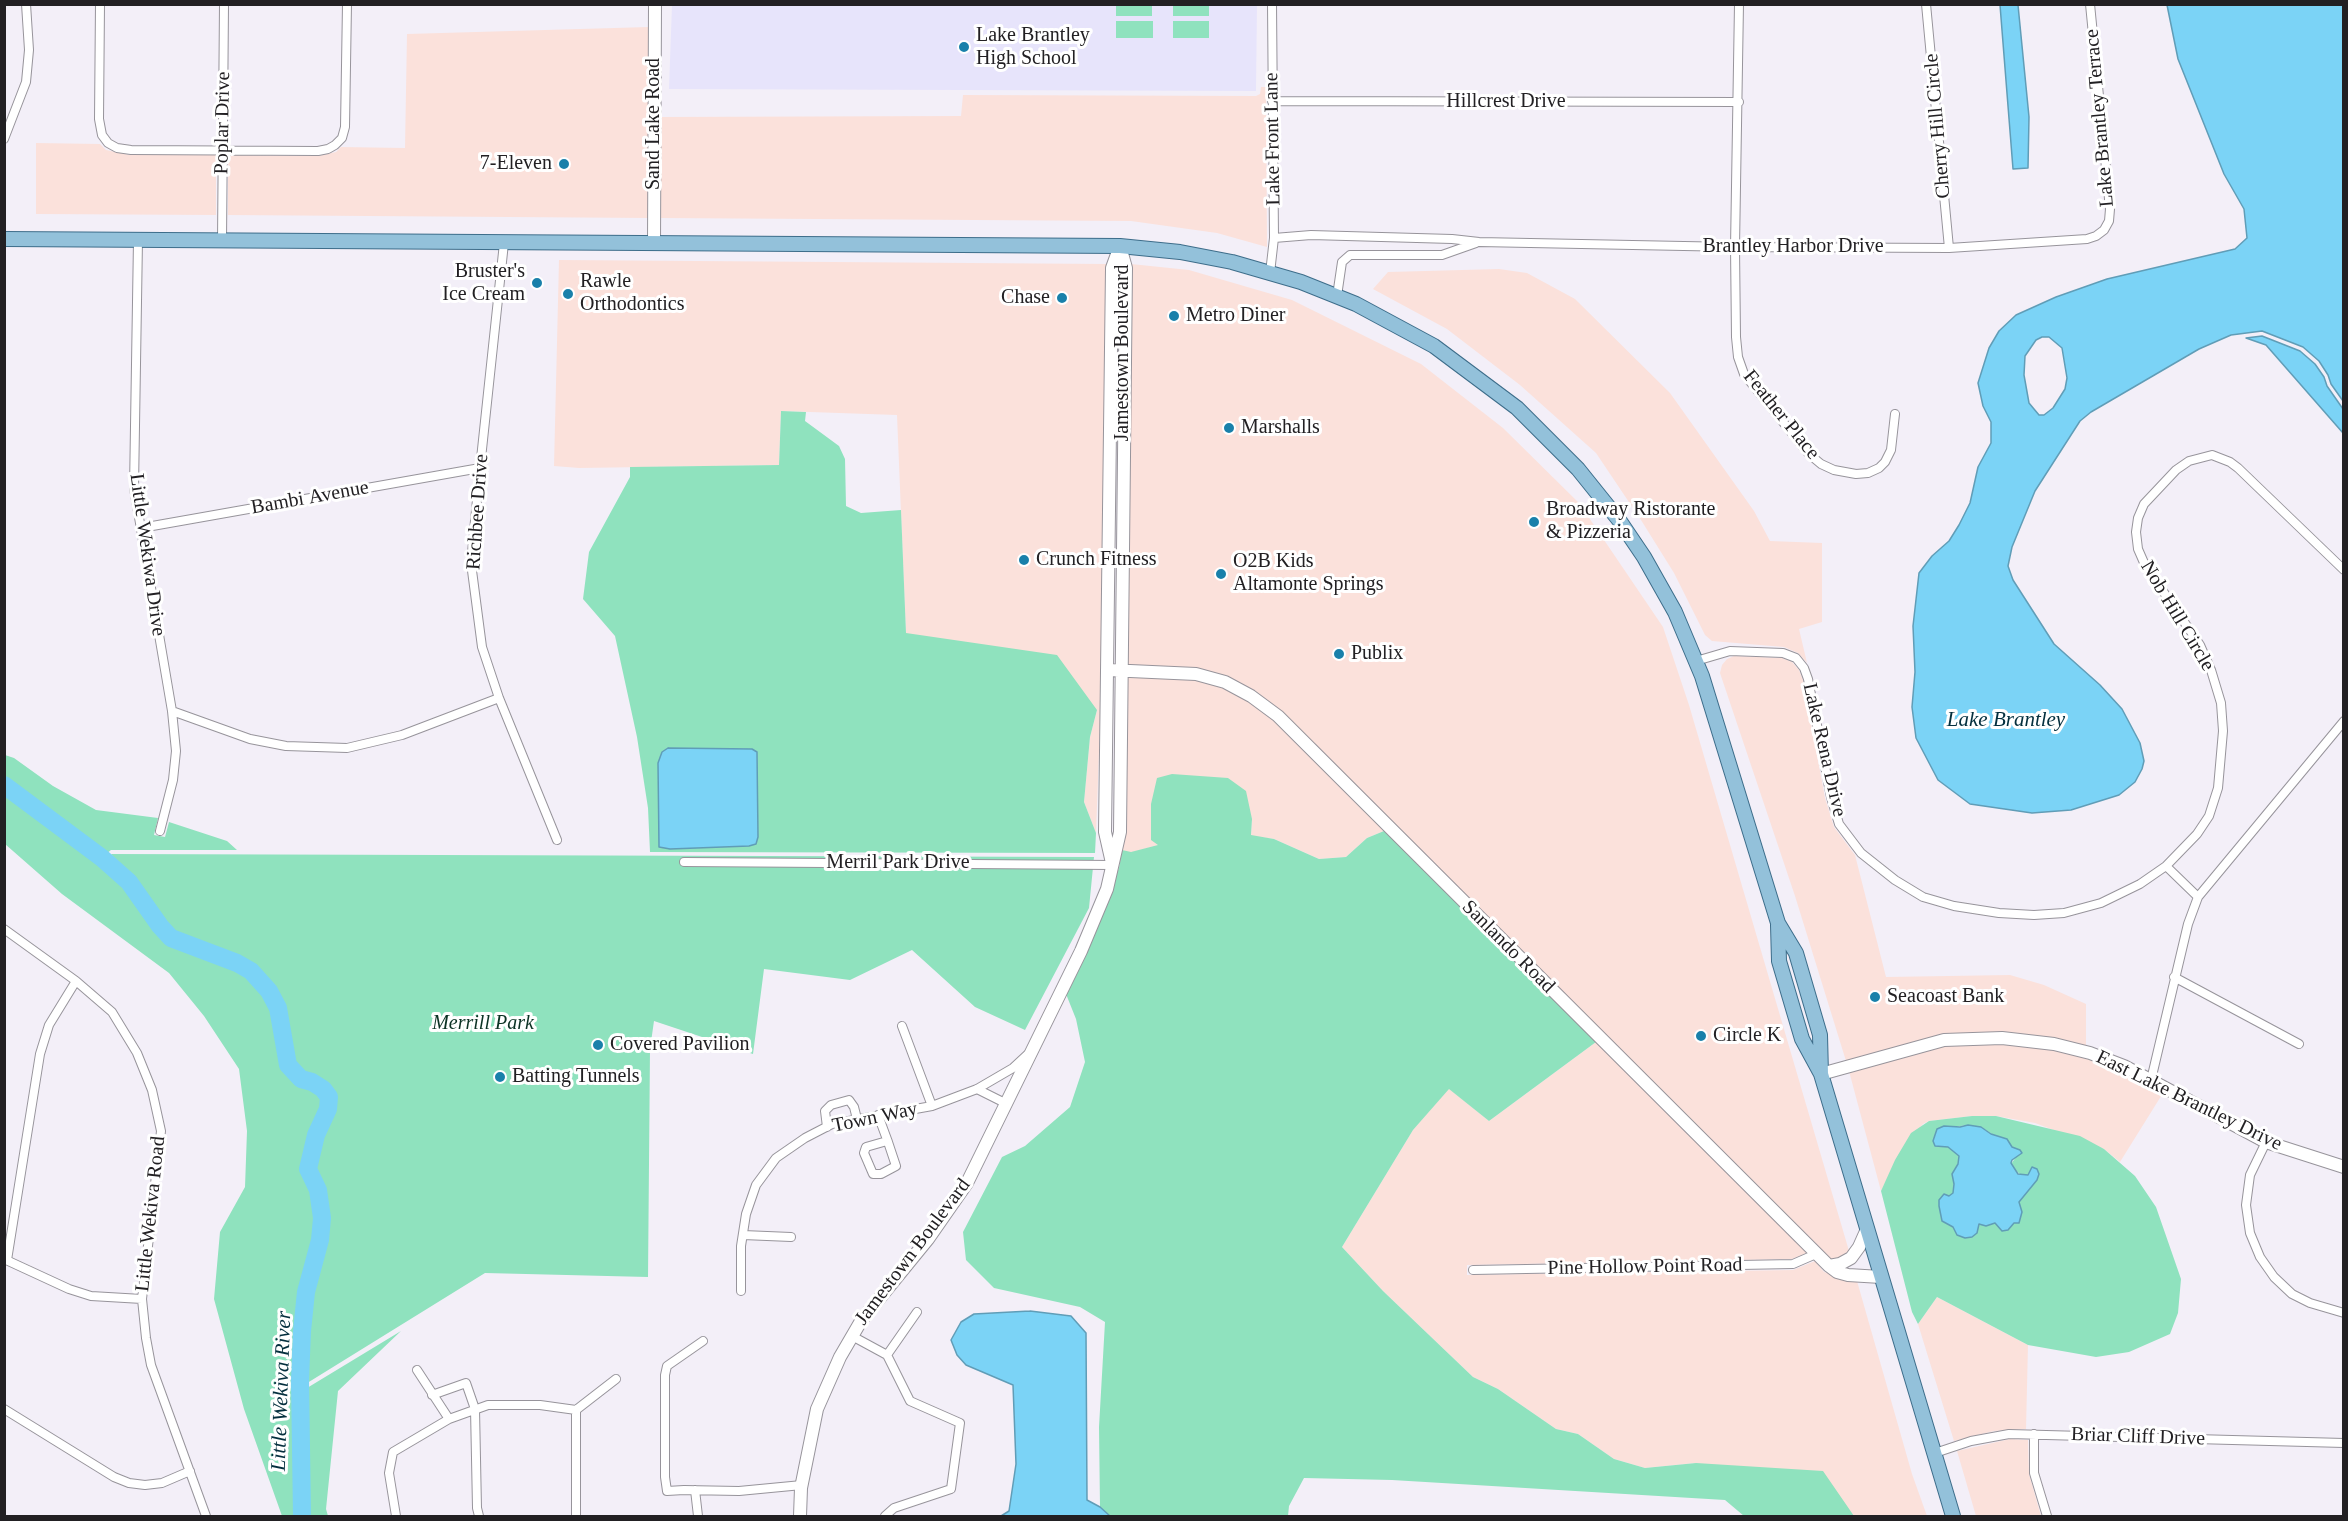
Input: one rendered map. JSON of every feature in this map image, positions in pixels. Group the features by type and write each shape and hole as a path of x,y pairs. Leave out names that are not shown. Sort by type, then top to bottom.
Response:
{"main road":[{"path":"4,239 1120,246 1180,252 1270,273 1336,296 1409,331 1460,363 1517,408 1564,453 1614,513 1644,557 1676,612 1715,713 1778,923 1796,953 1820,1035 1821,1074"},
{"path":"1778,923 1779,961 1802,1039 1821,1074 1953,1516"}],"street":[{"path":"4,139 26,82 29,50 26,4"},
{"path":"100,4 99,119 102,135 108,143 117,148 130,150 318,151 335,145 342,138 345,127 347,4"},
{"name":"Poplar Drive","path":"222,241 224,4"},
{"name":"Sand Lake Road","path":"654,244 655,4"},
{"name":"Lake Front Lane","path":"1270,273 1274,238 1272,4"},
{"path":"1735,247 1739,4"},
{"name":"Cherry Hill Circle","path":"1926,4 1949,248"},
{"name":"Lake Brantley Terrace","path":"2090,4 2110,209 2109,221 2104,230"},
{"name":"Hillcrest Drive","path":"1272,101 1739,102"},
{"name":"Brantley Harbor Drive","path":"1274,238 1311,235 1452,238 1479,242 1949,248 2087,239 2104,230"},
{"name":"Little Wekiwa Drive","path":"138,240 134,488 172,711 176,752 173,780 160,831"},
{"name":"Brantley Harbor Drive","path":"1336,296 1342,262 1350,255 1442,255 1479,242"},
{"name":"Richbee Drive","path":"504,243 471,563 482,647 499,698 557,840"},
{"name":"Jamestown Boulevard","path":"1113,865 1105,832 1112,268 1120,246"},
{"name":"Jamestown Boulevard","path":"800,1516 802,1485 818,1409 840,1357 861,1321 928,1239 967,1183 1085,943 1107,889 1120,832 1126,268 1120,246"},
{"name":"Feather Place","path":"1735,247 1736,337 1738,357 1744,374 1809,454 1821,464 1834,470 1856,474 1868,473 1879,468 1891,450 1895,414"},
{"name":"Nob Hill Circle","path":"2166,866 2197,834 2209,816 2218,788 2223,731 2221,703 2211,670 2199,645 2145,565 2138,549 2137,525 2144,504 2182,465 2195,458 2212,455 2238,468 2343,570"},
{"name":"Bambi Avenue","path":"141,528 480,468"},
{"name":"Lake Rena Drive","path":"1696,661 1730,651 1783,653 1796,658 1804,668 1808,679 1831,797 1839,824 1861,853 1895,880 1923,897 1954,906 1999,913 2034,915 2064,913 2101,903 2140,884 2166,866"},
{"name":"Sanlando Road","path":"1108,670 1196,674 1225,682 1251,696 1278,716 1828,1266 1848,1275 1881,1277"},
{"path":"172,711 259,741 286,746 347,748 402,735 499,698"},
{"path":"2151,1080 2174,977 2188,924 2198,897 2343,721"},
{"name":"Merril Park Drive","path":"684,862 1113,865"},
{"path":"2166,866 2198,897"},
{"name":"Little Wekiva Road","path":"4,929 76,981 112,1012 137,1053 152,1090 160,1131 142,1299 146,1338 151,1365 206,1516"},
{"path":"2174,977 2300,1044"},
{"path":"76,981 49,1025 40,1054 6,1260 69,1289 91,1296 142,1299"},
{"path":"902,1026 932,1106"},
{"name":"East Lake Brantley Drive","path":"1821,1074 1944,1041 2002,1038 2054,1044 2090,1053 2124,1066 2219,1119 2266,1142 2343,1167"},
{"name":"Town Way","path":"741,1291 746,1214 756,1185 776,1158 805,1138 827,1127 857,1119 932,1106 977,1089 1013,1068 1032,1051"},
{"path":"977,1089 1007,1104"},
{"path":"827,1127 825,1118 827,1108 849,1100 854,1107 857,1119"},
{"path":"878,1115 887,1140 896,1166 881,1174 873,1174 864,1154 868,1144 887,1140"},
{"path":"2266,1142 2250,1175 2246,1205 2250,1233 2260,1257 2274,1277 2292,1294 2310,1303 2343,1312"},
{"path":"1828,1266 1840,1264 1851,1258 1867,1229"},
{"path":"743,1235 791,1237"},
{"name":"Pine Hollow Point Road","path":"1473,1270 1793,1264 1816,1254"},
{"path":"886,1355 917,1312"},
{"path":"852,1336 886,1355 910,1401 960,1423 951,1488 894,1508 885,1516"},
{"path":"703,1341 667,1366 665,1375 665,1477 668,1491 739,1491 802,1485"},
{"path":"417,1370 448,1419"},
{"path":"396,1516 389,1473 393,1452 448,1419 488,1405 540,1405 576,1410 616,1379"},
{"path":"432,1395 466,1383 475,1409 479,1516"},
{"path":"4,1409 114,1477 129,1483 145,1485 162,1483 190,1471"},
{"path":"576,1410 576,1516"},
{"path":"2034,1434 2034,1473 2047,1516"},
{"name":"Briar Cliff Drive","path":"1935,1453 1995,1436 2034,1434 2343,1443"},
{"path":"695,1490 698,1516"}],"shaded area":[{"name":"Lake Brantley High School","path":"672,5 1257,5 1256,91 669,89"},
{"path":"649,27 648,218 228,215 228,155 318,156 336,152 341,147 405,148 407,34"},
{"path":"1261,87 1266,87 1267,247 1217,233 1131,221 660,218 660,117 961,116 963,95 1256,96 1260,94"},
{"path":"36,143 100,144 106,150 130,155 216,155 216,215 36,214"},
{"path":"559,260 1107,264 1102,670 1096,833 1084,802 1090,737 1097,710 906,634 897,415 781,411 779,465 579,468 554,466"},
{"path":"1131,264 1189,270 1292,300 1421,364 1503,428 1579,503 1663,627 1689,705 1849,1251 1847,1254 1831,1261 1254,692 1128,666"},
{"path":"1499,269 1527,273 1575,299 1670,393 1754,511 1770,541 1822,543 1822,622 1799,629 1807,663 1798,653 1784,647 1712,641 1705,635 1674,573 1596,453 1520,385 1447,329 1373,289 1388,272"},
{"path":"1734,656 1782,658 1792,662 1799,670 1803,680 1825,798 1834,827 1855,855 1886,977 2010,975 2044,985 2086,1004 2086,1046 2026,1034 1973,1033 1942,1035 1846,1061 1795,896 1720,673 1722,665"},
{"path":"1128,676 1195,679 1223,687 1247,700 1273,720 1384,831 1367,838 1346,857 1319,859 1274,839 1251,836 1252,819 1228,778 1211,778 1159,845 1130,853 1122,850 1126,833"},
{"path":"1596,1042 1807,1253 1792,1259 1467,1265 1467,1275 1793,1270 1815,1261 1824,1272 1857,1281 1912,1474 1927,1516 1854,1516 1847,1508 1696,1463 1645,1468 1614,1459 1578,1434 1556,1429 1498,1389 1473,1377 1383,1291 1342,1247 1413,1130 1449,1088 1489,1121"},
{"path":"2002,1043 2053,1049 2088,1057 2163,1093 2120,1162 2104,1149 2035,1123 1996,1116 1929,1121 1923,1124 1902,1151 1881,1191 1849,1071 1945,1046"},
{"path":"1937,1297 2028,1345 2026,1429 1994,1431 1954,1441 1918,1324"},
{"path":"2010,1439 2028,1440 2029,1474 2041,1516 1976,1516 1957,1451"}],"green space":[{"path":"1116,5 1152,5 1152,16 1116,16"},
{"path":"1173,5 1209,5 1209,16 1173,16"},
{"path":"1116,21 1153,21 1153,38 1116,38"},
{"path":"1173,21 1209,21 1209,38 1173,38"},
{"path":"781,411 806,412 805,421 839,446 845,459 846,506 861,513 901,510 906,633 1057,655 1097,710 1090,737 1084,802 1096,833 1095,853 650,852 648,808 637,737 615,636 583,599 589,552 630,477 630,467 779,465","holes":["668,748 752,749 757,752 758,837 749,846 670,849 659,846"]},
{"path":"5,755 14,758 53,786 96,810 158,818 154,835 165,837 169,822 227,841 237,850 111,850 106,854 169,937 250,972 272,993 287,1063 298,1079 319,1087 325,1096 324,1110 312,1135 305,1168 313,1189 318,1218 317,1239 305,1294 299,1346 300,1387 307,1388 401,1331 338,1391 326,1509 328,1516 282,1516 244,1409 214,1299 220,1232 245,1187 247,1131 239,1069 204,1016 169,973 62,894 5,844"},
{"path":"1172,774 1228,778 1246,791 1252,819 1251,835 1274,839 1319,859 1346,857 1367,838 1384,831 1596,1042 1489,1121 1449,1089 1413,1130 1342,1247 1383,1291 1473,1377 1498,1389 1556,1429 1578,1434 1614,1459 1645,1468 1696,1463 1823,1471 1854,1516 1744,1516 1725,1500 1392,1480 1304,1478 1289,1506 1288,1516 1110,1516 1100,1507 1099,1427 1105,1322 1080,1307 994,1288 966,1260 963,1232 1002,1157 1025,1146 1070,1107 1085,1062 1076,1019 1066,994 1119,868 1122,850 1131,852 1158,845 1151,840 1151,804 1157,778"},
{"name":"Merrill Park","path":"111,854 1094,857 1089,908 1025,1030 975,1007 912,950 850,980 764,969 753,1054 654,1021 650,1049 648,1277 485,1273 304,1385 304,1346 310,1295 324,1218 318,1188 310,1169 317,1136 329,1111 330,1095 322,1084 301,1075 291,1061 277,991 254,968 172,934"},
{"path":"1996,1116 2080,1136 2104,1149 2135,1176 2156,1207 2181,1279 2178,1313 2170,1334 2129,1352 2096,1357 2028,1345 1937,1297 1918,1324 1912,1312 1881,1191 1895,1160 1911,1133 1929,1121","holes":["1968,1125 1981,1127 2017,1150 2016,1157 2011,1164 2013,1168 2022,1176 2028,1175 2030,1171 2037,1180 2019,1202 2020,1208 1998,1225 1995,1223 1979,1224 1977,1229 1957,1235 1953,1227 1942,1221 1939,1206 1953,1193 1952,1174 1958,1164 1959,1156 1948,1147 1953,1127"]}],"water":[{"path":"2000,5 2018,5 2029,117 2028,168 2013,169"},
{"name":"Lake Brantley","path":"2167,5 2343,5 2343,401 2319,361 2303,347 2262,331 2231,335 2199,349 2091,412 2080,421 2035,491 2012,547 2008,566 2013,580 2054,644 2100,685 2122,709 2140,743 2144,761 2142,769 2135,782 2119,795 2071,810 2032,813 1970,804 1938,780 1916,738 1912,707 1915,672 1913,626 1919,573 1932,556 1949,541 1959,525 1970,503 1978,467 1991,443 1991,422 1983,406 1978,383 1989,348 1999,331 2016,315 2056,297 2107,279 2235,249 2247,238 2244,209 2224,174 2178,59","holes":["2049,337 2062,348 2067,378 2065,389 2053,408 2044,415 2039,415 2029,403 2024,375 2025,356 2036,340"]},
{"path":"2262,336 2300,351 2315,364 2343,409 2343,433 2266,345 2246,338"},
{"path":"668,748 752,749 757,752 758,837 756,844 670,849 659,847 658,763 662,752"},
{"path":"1944,1126 1981,1127 1991,1134 2007,1139 2012,1147 2020,1150 2022,1153 2011,1163 2018,1174 2028,1175 2032,1167 2037,1169 2039,1174 2037,1180 2019,1202 2022,1212 2019,1223 2014,1223 2008,1230 2002,1231 1995,1223 1986,1226 1979,1224 1977,1233 1965,1238 1957,1235 1953,1227 1942,1221 1939,1206 1939,1200 1944,1194 1949,1196 1953,1193 1952,1174 1958,1164 1959,1156 1948,1147 1935,1146 1933,1141 1937,1129"},
{"path":"1030,1311 1071,1316 1086,1333 1087,1500 1110,1516 1001,1516 1009,1511 1016,1464 1013,1385 966,1365 957,1355 951,1340 961,1322 974,1314"}],"waterway":[{"name":"Little Wekiva River","path":"4,785 102,858 129,882 171,938 237,963 251,971 269,991 278,1008 288,1065 301,1079 312,1082 323,1089 329,1097 328,1109 316,1135 308,1169 318,1190 322,1218 320,1240 306,1292 302,1331 300,1380 302,1516"}],"place":[{"name":"Lake Brantley High School","path":"964,47"},
{"name":"7-Eleven","path":"564,164"},
{"name":"Bruster's Ice Cream","path":"537,283"},
{"name":"Rawle Orthodontics","path":"568,294"},
{"name":"Chase","path":"1062,298"},
{"name":"Metro Diner","path":"1174,316"},
{"name":"Marshalls","path":"1229,428"},
{"name":"Broadway Ristorante & Pizzeria","path":"1534,522"},
{"name":"Crunch Fitness","path":"1024,560"},
{"name":"O2B Kids Altamonte Springs","path":"1221,574"},
{"name":"Publix","path":"1339,654"},
{"name":"Seacoast Bank","path":"1875,997"},
{"name":"Circle K","path":"1701,1036"},
{"name":"Covered Pavilion","path":"598,1045"},
{"name":"Batting Tunnels","path":"500,1077"}]}
